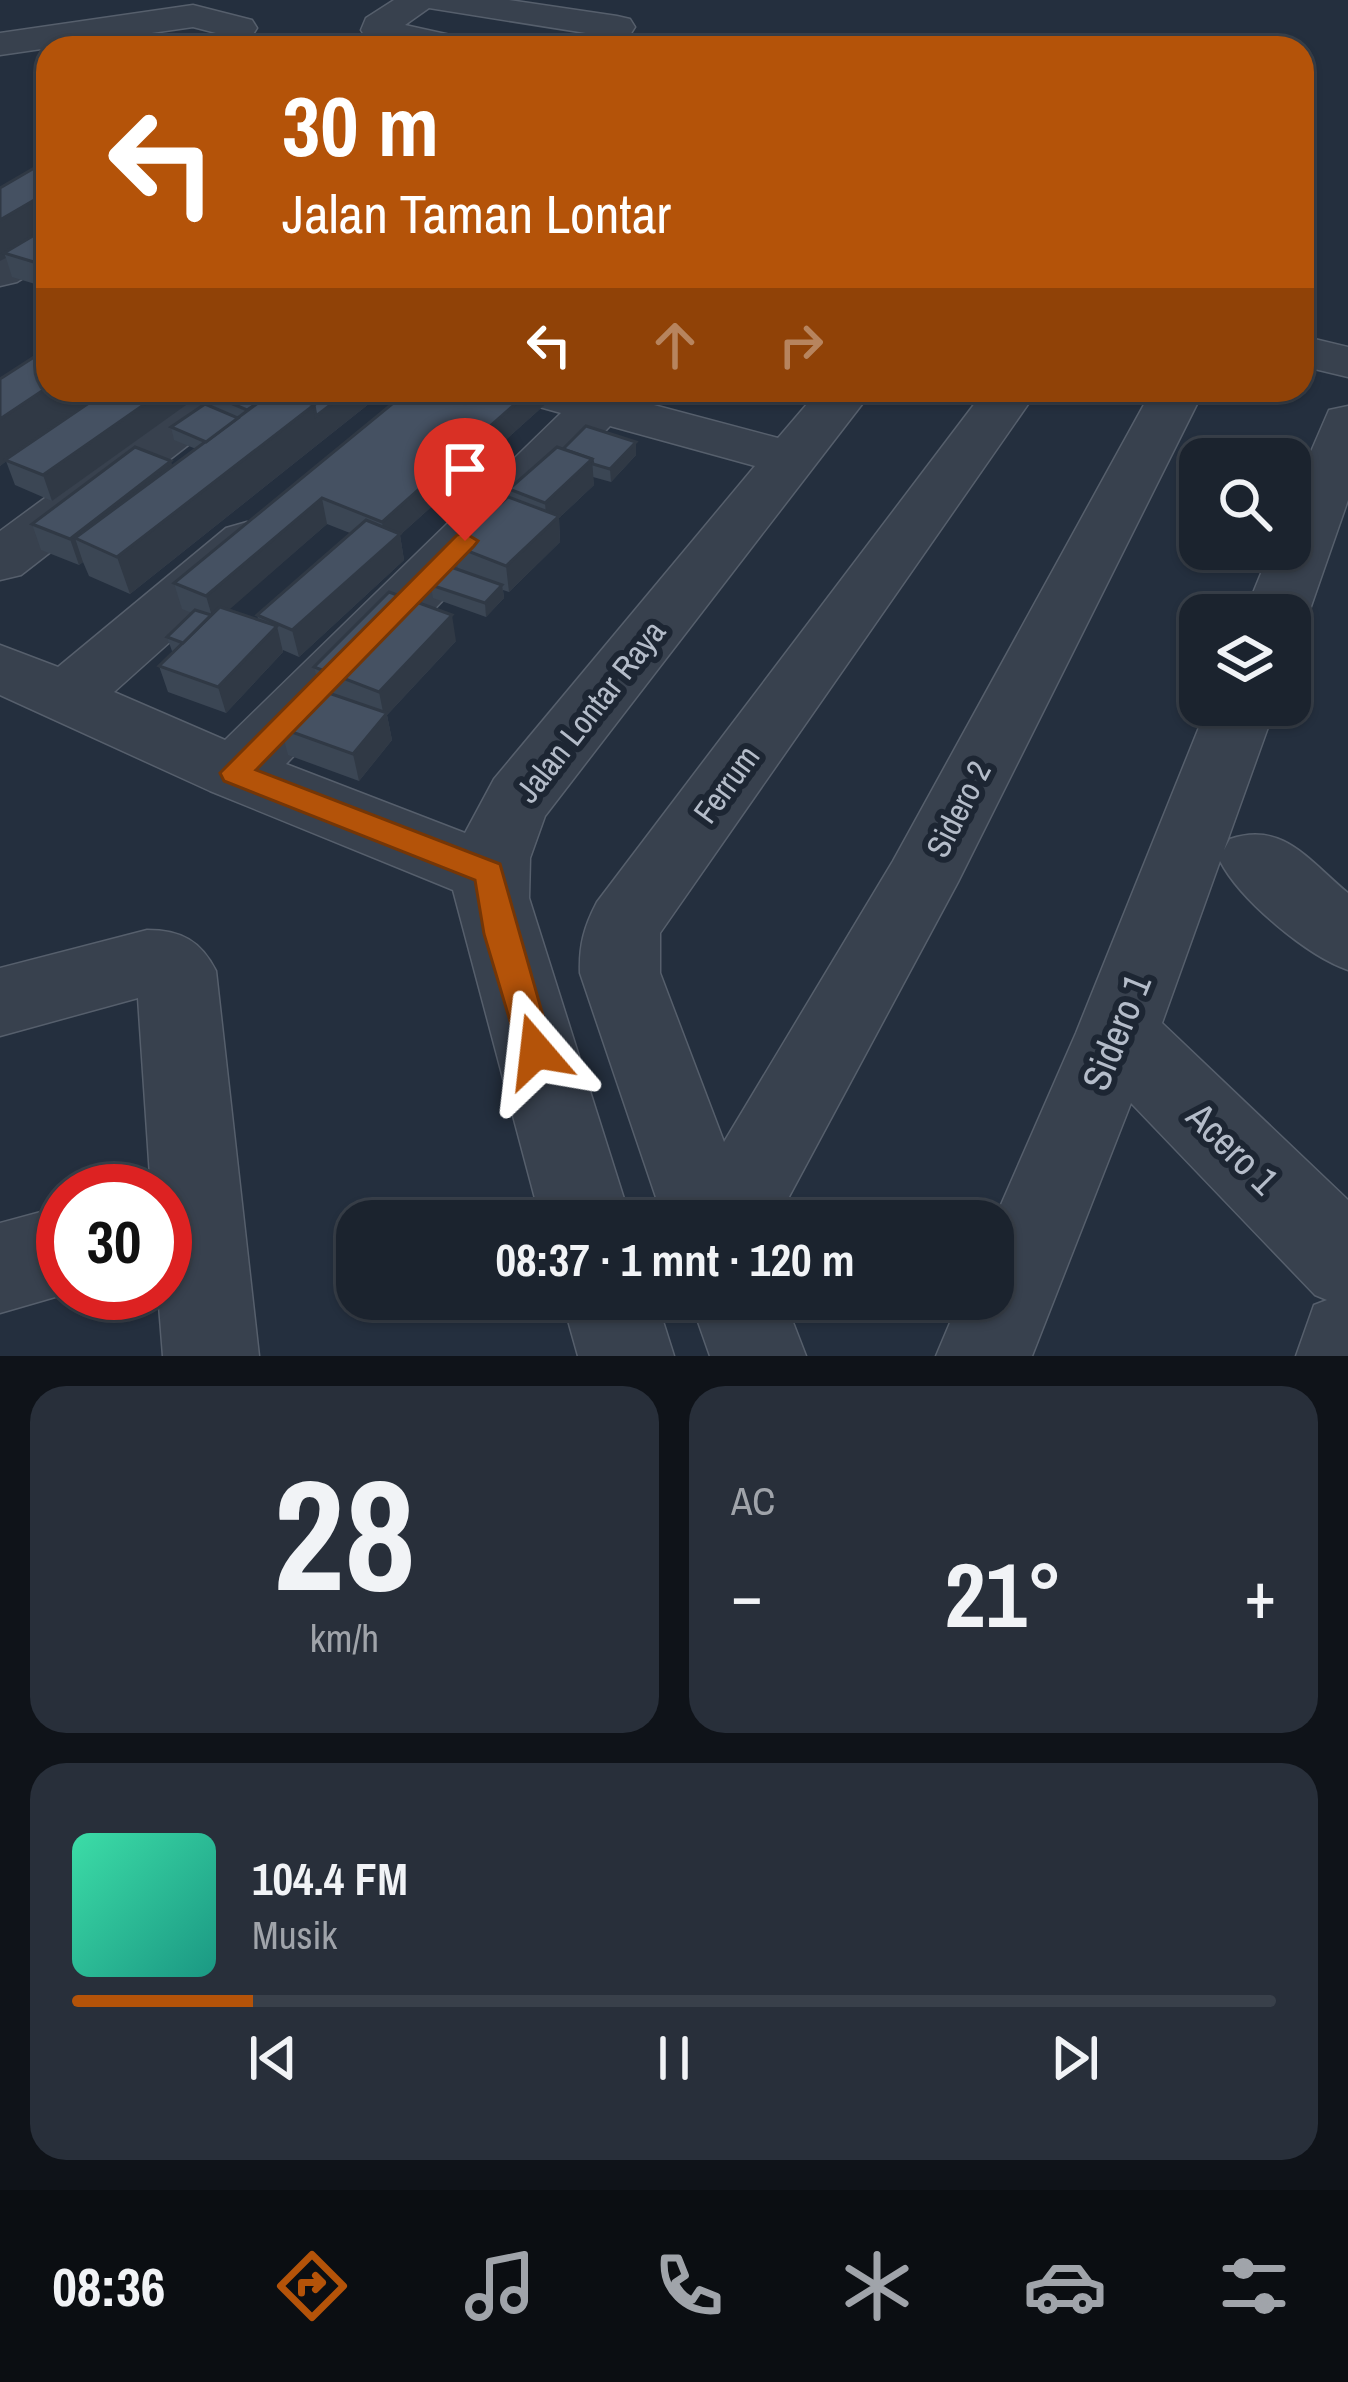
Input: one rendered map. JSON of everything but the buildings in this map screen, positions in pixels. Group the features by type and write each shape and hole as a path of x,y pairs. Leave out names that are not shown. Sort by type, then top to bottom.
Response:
{"street":[{"path":"1,21 90,0"},
{"path":"406,36 379,30 379,26 418,0"},
{"path":"438,0 617,27"},
{"path":"1,21 217,24"},
{"path":"138,36 217,24"},
{"path":"0,56 36,51"},
{"path":"0,272 36,250"},
{"path":"1314,318 1348,326"},
{"path":"1314,354 1348,362"},
{"path":"0,560 210,402"},
{"path":"235,773 603,402"},
{"path":"615,402 791,460"},
{"name":"Jalan Lontar Raya","path":"580,1200 500,934 489,873 500,830 519,798 837,402"},
{"name":"Ferrum","path":"701,1200 620,973 618,947 624,923 1003,402"},
{"name":"Sidero 2","path":"739,1200 920,882 1172,402"},
{"path":"1284,594 1348,422"},
{"path":"22,684 280,513"},
{"path":"22,684 489,873"},
{"name":"Sidero 1","path":"984,1356 1117,1033 1234,726"},
{"path":"1256,859 1348,938"},
{"path":"0,1002 147,964 166,963 176,971 179,1164"},
{"name":"Acero 1","path":"1117,1033 1348,1263"},
{"path":"1205,1064 1348,1206"},
{"path":"0,1268 36,1258"},
{"path":"192,1272 211,1356"},
{"path":"615,1320 626,1356"},
{"path":"745,1320 758,1356"},
{"path":"1343,1356 1348,1339"}],"route":[{"path":"465,541 235,773 489,873 500,934 536,1051"}]}
